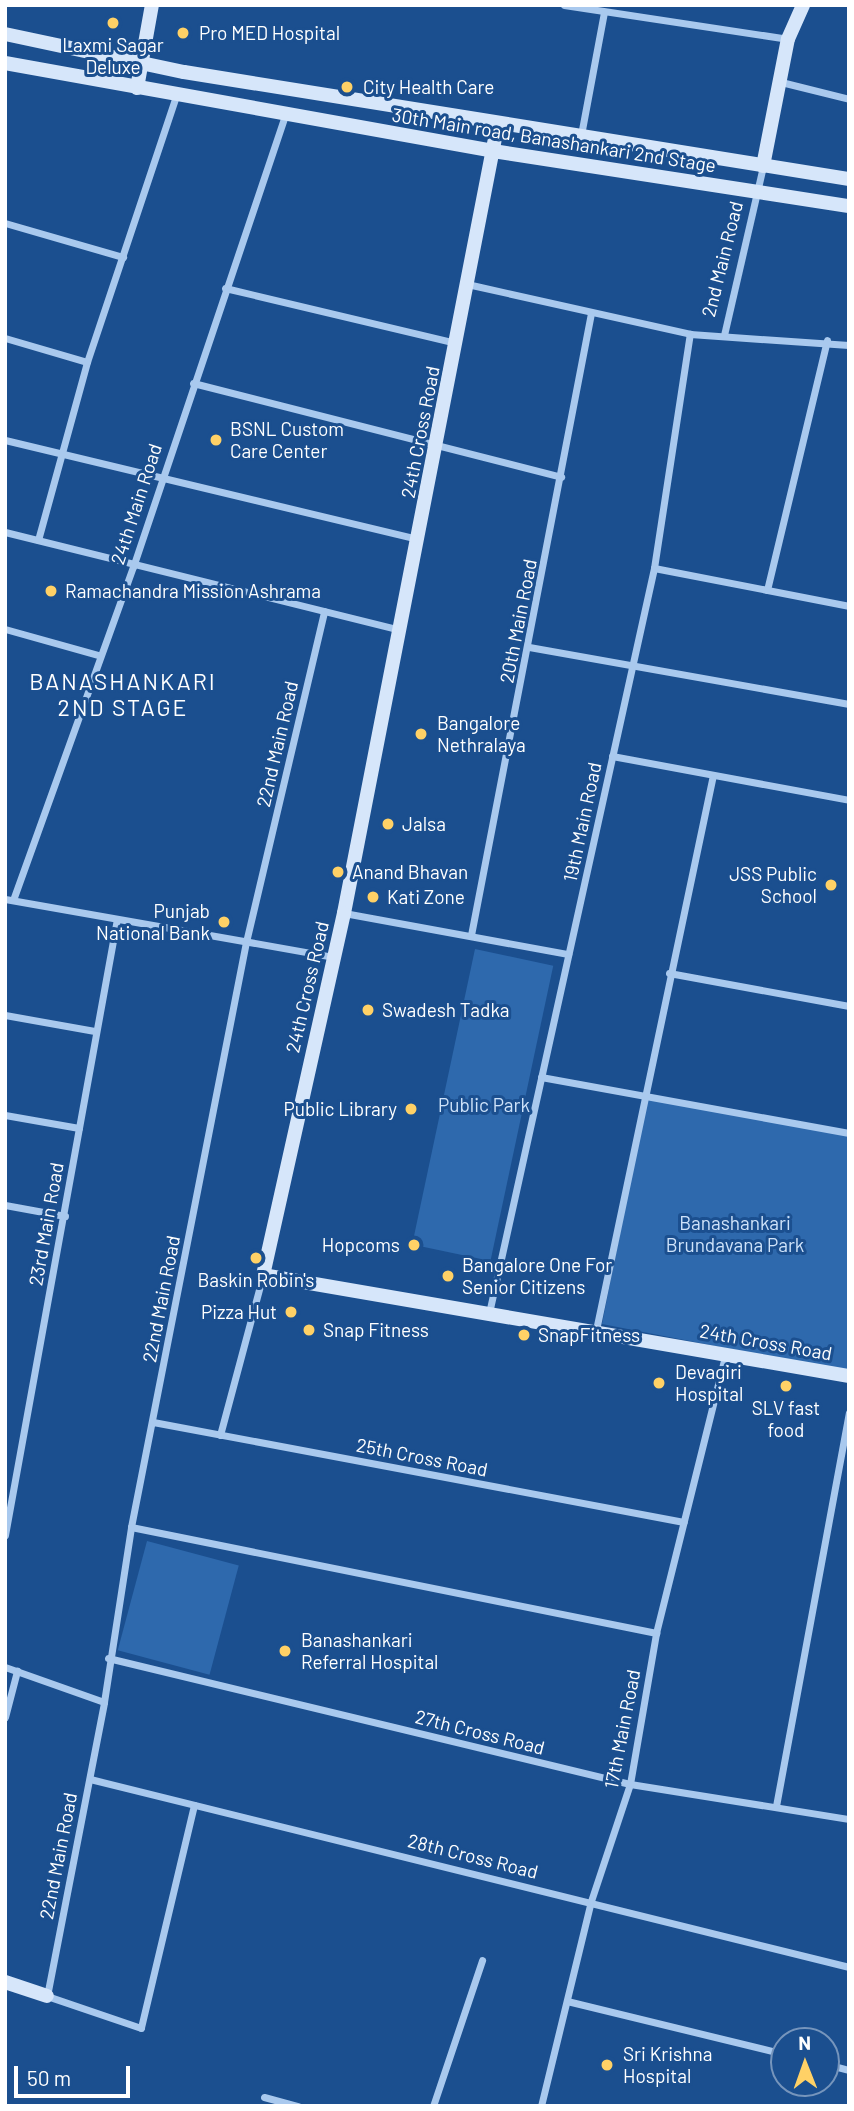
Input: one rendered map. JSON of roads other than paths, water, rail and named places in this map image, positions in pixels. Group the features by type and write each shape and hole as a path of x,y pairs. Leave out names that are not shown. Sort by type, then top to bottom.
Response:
{"street":[{"path":"138,88 152,5"},
{"path":"564,5 788,39"},
{"path":"764,166 788,39 803,5"},
{"path":"581,136 604,12"},
{"name":"30th Main road, Banashankari 2nd Stage","path":"5,34 142,64 849,179"},
{"name":"30th Main road, Banashankari 2nd Stage","path":"5,63 285,116 849,206"},
{"path":"781,82 849,99"},
{"path":"38,540 87,362 176,96"},
{"name":"24th Main Road","path":"9,900 133,567 160,476 285,116"},
{"name":"24th Cross Road","path":"498,123 344,913 262,1275 596,1330 725,1356 849,1376"},
{"name":"2nd Main Road","path":"724,335 764,166"},
{"path":"5,223 122,257"},
{"path":"467,285 691,334 827,340 849,345"},
{"path":"225,288 456,343"},
{"name":"20th Main Road","path":"471,935 529,647 591,313"},
{"name":"19th Main Road","path":"489,1314 654,568 691,334"},
{"path":"5,338 87,362"},
{"path":"767,590 827,340"},
{"path":"193,383 561,477"},
{"path":"5,440 419,539"},
{"path":"5,532 133,567 401,631"},
{"path":"654,568 849,606"},
{"name":"22nd Main Road","path":"47,1996 104,1702 108,1658 131,1527 246,942 324,611"},
{"path":"5,629 98,655"},
{"path":"529,647 849,704"},
{"path":"612,756 849,800"},
{"path":"596,1330 646,1096 669,972 713,775"},
{"path":"9,900 333,957"},
{"path":"344,913 568,954"},
{"name":"23rd Main Road","path":"5,1535 117,919"},
{"path":"669,972 849,1006"},
{"path":"5,1015 95,1031"},
{"path":"541,1077 849,1133"},
{"path":"5,1115 79,1128"},
{"path":"5,1205 65,1216"},
{"path":"220,1435 262,1275"},
{"name":"17th Main Road","path":"541,2106 591,1901 630,1784 656,1633 725,1356"},
{"path":"776,1806 849,1413"},
{"name":"25th Cross Road","path":"153,1422 684,1522"},
{"path":"131,1527 656,1633"},
{"name":"27th Cross Road","path":"108,1658 630,1784 849,1819"},
{"path":"5,1667 104,1702"},
{"path":"5,1717 17,1671"},
{"name":"28th Cross Road","path":"90,1779 849,1967"},
{"path":"5,1982 141,2028 194,1804"},
{"path":"433,2106 482,1960"},
{"path":"566,2001 770,2051"},
{"path":"264,2097 298,2106"}],"place":[{"name":"Laxmi Sagar Deluxe","path":"113,23"},
{"name":"Pro MED Hospital","path":"183,33"},
{"name":"City Health Care","path":"347,87"},
{"name":"BSNL Custom Care Center","path":"216,440"},
{"name":"Ramachandra Mission Ashrama","path":"51,591"},
{"name":"Bangalore Nethralaya","path":"421,734"},
{"name":"Jalsa","path":"388,824"},
{"name":"Anand Bhavan","path":"338,872"},
{"name":"JSS Public School","path":"831,885"},
{"name":"Kati Zone","path":"373,897"},
{"name":"Punjab National Bank","path":"224,922"},
{"name":"Swadesh Tadka","path":"368,1010"},
{"name":"Public Library","path":"411,1109"},
{"name":"Hopcoms","path":"414,1245"},
{"name":"Baskin Robin's","path":"256,1258"},
{"name":"Bangalore One For Senior Citizens","path":"448,1276"},
{"name":"Pizza Hut","path":"291,1312"},
{"name":"Snap Fitness","path":"309,1330"},
{"name":"SnapFitness","path":"524,1335"},
{"name":"Devagiri Hospital","path":"659,1383"},
{"name":"SLV fast food","path":"786,1386"},
{"name":"Banashankari Referral Hospital","path":"285,1651"},
{"name":"Sri Krishna Hospital","path":"607,2065"}],"district":[{"name":"BANASHANKARI 2ND STAGE","path":"123,694"}],"park label":[{"name":"Public Park","path":"484,1105"},
{"name":"Banashankari Brundavana Park","path":"735,1234"}]}
